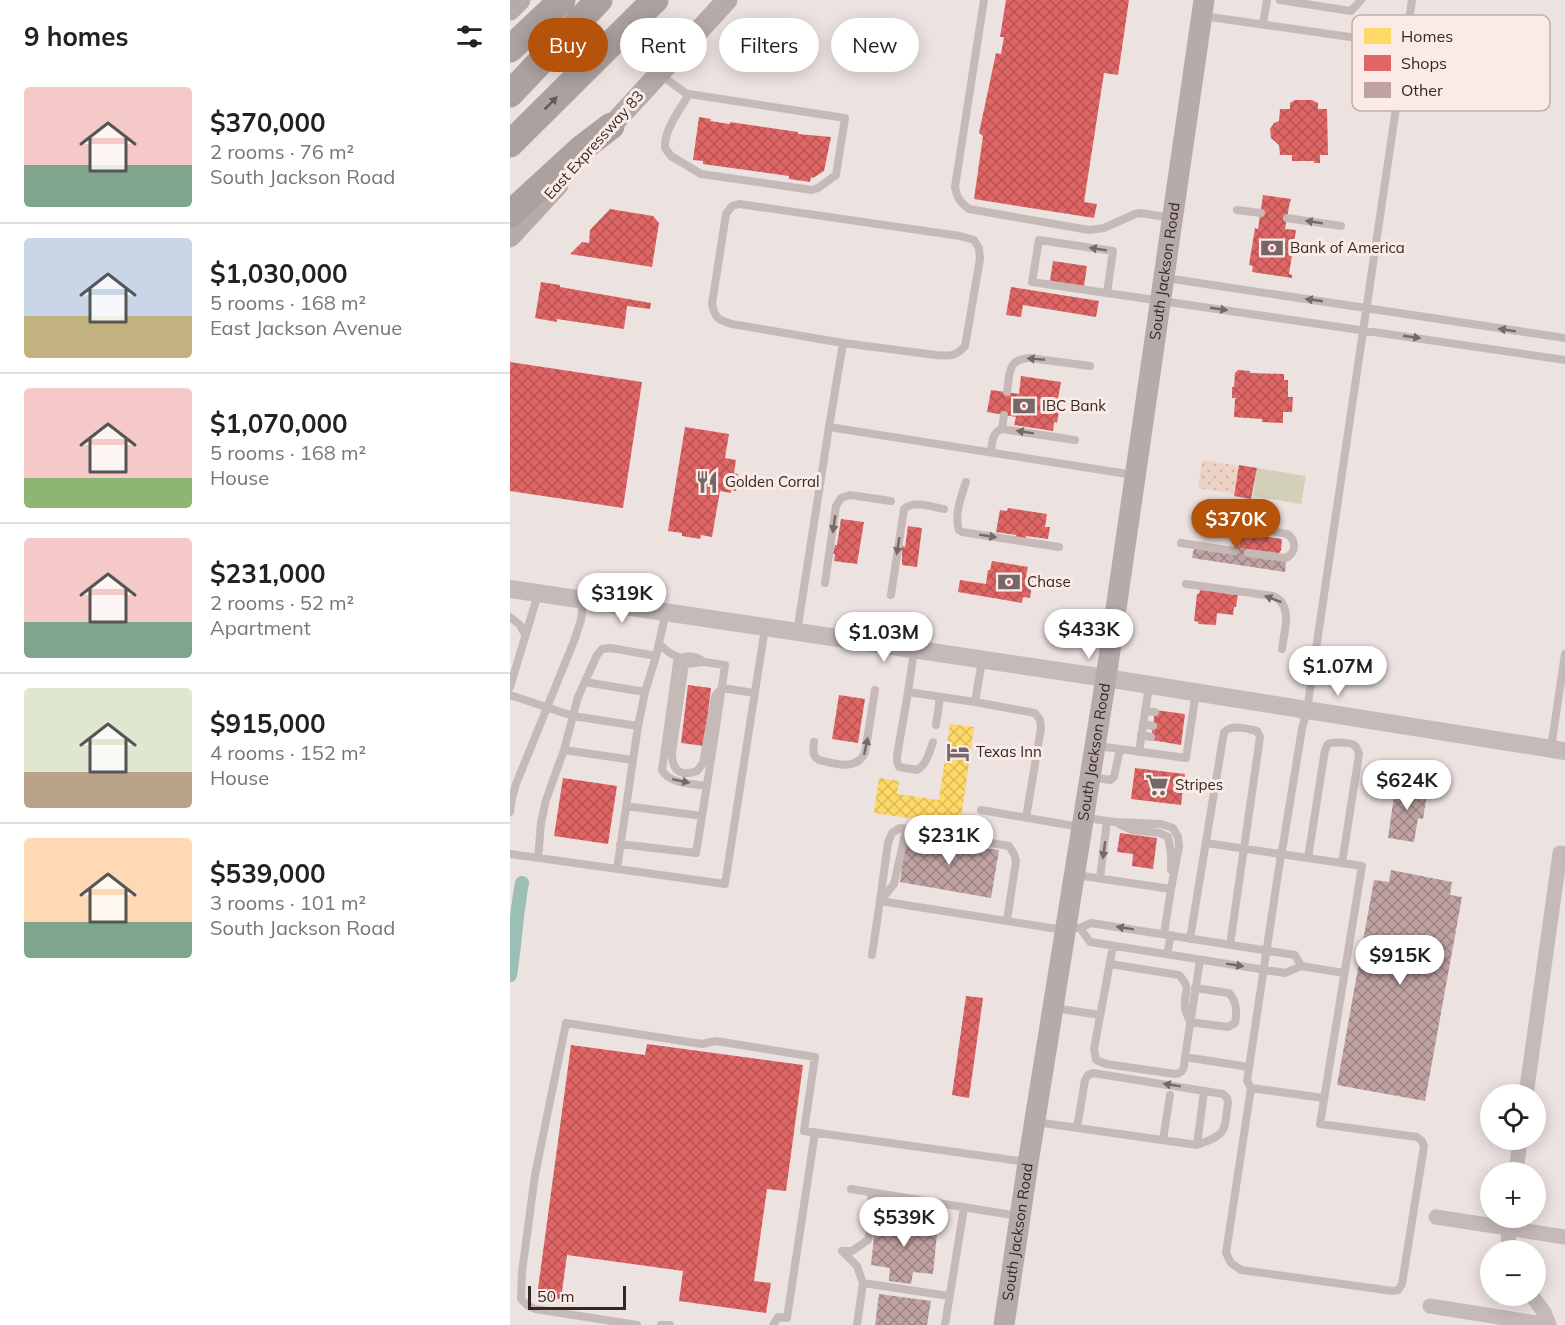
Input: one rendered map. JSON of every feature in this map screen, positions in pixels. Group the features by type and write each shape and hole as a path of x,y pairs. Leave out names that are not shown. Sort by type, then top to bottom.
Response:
{"highway":[{"path":"510,31 540,0"},
{"path":"510,49 562,0"},
{"path":"510,94 599,0"},
{"path":"510,144 655,0"},
{"path":"510,214 581,149 611,126"}],"main road":[{"path":"510,10 520,0"},
{"name":"East Expressway 83","path":"510,237 727,0"},
{"name":"South Jackson Road","path":"1004,1325 1053,1007 1071,928 1075,874 1106,678 1203,8"}],"street":[{"path":"510,589 1149,684 1558,750"},
{"path":"1528,1084 1562,854"},
{"path":"1436,1217 1480,1221"},
{"path":"1529,1228 1565,1237"},
{"path":"1430,1306 1549,1325 1545,1312 1540,1306"}],"lane":[{"path":"984,0 955,187 956,196 961,202 969,209 1089,230 1104,228 1141,213 1172,218"},
{"path":"1263,24 1267,0"},
{"path":"1280,0 1351,11 1361,0"},
{"path":"1410,15 1412,0"},
{"path":"1203,8 1263,24 1352,37"},
{"path":"660,74 689,94 845,118 836,175 812,190 701,174 671,156 665,148 664,141 689,94"},
{"path":"1206,843 1244,849 1281,854 1362,866 1320,1124 1417,1137 1422,1141 1424,1146 1402,1284 1398,1290 1241,1270 1232,1263 1226,1253 1251,1088 1247,1080 1281,854 1307,710 1396,111"},
{"path":"739,204 949,234 974,240 979,248 980,259 965,346 959,354 936,355 843,343 732,324 719,320 714,314 712,304 726,214 732,207 739,204"},
{"path":"1237,210 1261,213"},
{"path":"1287,218 1341,226"},
{"path":"1107,293 1113,251 1039,240 1032,282 1107,293 1161,300 1565,360"},
{"path":"1164,278 1565,338"},
{"path":"797,632 843,343"},
{"path":"1007,392 1013,363 1023,358 1090,366"},
{"path":"1002,429 1004,415"},
{"path":"829,427 1136,475"},
{"path":"991,453 995,434 1002,429 1075,440"},
{"path":"966,482 959,503 957,522 959,530 1059,547"},
{"path":"825,583 837,502 850,495 891,501"},
{"path":"891,595 904,509 915,504 944,509"},
{"path":"1229,517 1233,523 1241,526 1290,535 1294,543 1293,552 1286,558 1248,554"},
{"path":"1181,543 1234,551"},
{"path":"1186,584 1278,599 1284,605 1286,614 1282,649"},
{"path":"510,687 538,593"},
{"path":"510,812 516,783 574,641 581,620 583,600"},
{"path":"617,869 638,726 666,612"},
{"path":"510,617 520,625 525,635"},
{"path":"510,854 725,884 765,627"},
{"path":"659,645 681,658"},
{"path":"538,858 541,823 546,800 564,750 578,697 597,656 602,650 611,648 656,656"},
{"path":"915,649 897,756 899,766 917,770 926,762 933,742"},
{"path":"1558,750 1565,654"},
{"path":"704,662 699,658 686,656 677,662 662,770 664,776 671,779 707,786"},
{"path":"975,702 982,659"},
{"path":"620,844 696,853 707,786 722,687 725,665 704,662 685,664 672,753 673,765 677,770 686,774 698,771 701,767 715,696 722,687"},
{"path":"585,682 645,692"},
{"path":"1139,752 1149,684"},
{"path":"722,687 755,693"},
{"path":"814,742 813,753 819,760 848,765 856,764 862,759 865,753 875,690"},
{"path":"908,692 1035,713 1040,720 1041,728 1026,818"},
{"path":"1095,746 1186,758 1185,741 1188,717 1196,692"},
{"path":"510,695 573,716 638,726"},
{"path":"936,725 940,697"},
{"path":"1145,711 1155,712"},
{"path":"1143,724 1153,726"},
{"path":"1190,939 1224,732 1231,727 1257,731 1260,737 1230,945"},
{"path":"1141,735 1151,737"},
{"path":"1308,858 1325,750 1332,742 1354,745 1359,754 1342,863"},
{"path":"1090,777 1110,780 1114,777 1120,749"},
{"path":"564,750 633,760"},
{"path":"626,806 702,816"},
{"path":"981,810 1026,818 1111,822 1132,830 1160,833 1168,837 1171,853 1171,889 1167,954"},
{"path":"1100,878 1111,822"},
{"path":"872,955 888,843 892,833 900,828 1009,846 1016,861 1007,920"},
{"path":"880,901 894,884 906,830"},
{"path":"1075,874 1171,889"},
{"path":"880,901 1071,928 1091,923 1295,955 1301,966"},
{"path":"1071,928 1090,942 1113,946 1285,973 1301,966 1344,973"},
{"path":"1113,946 1094,1049 1096,1060 1106,1064 1175,1074 1183,1071 1200,960"},
{"path":"1110,964 1179,975 1187,989 1185,1007 1190,1022"},
{"path":"1190,1022 1228,1027 1235,1023 1237,1012 1234,999 1229,993 1195,988"},
{"path":"1053,1007 1100,1015"},
{"path":"638,1325 535,1309 521,1299 522,1272 535,1175 566,1023 702,1044 716,1041 815,1057 804,1131 1028,1162"},
{"path":"1185,1057 1249,1067"},
{"path":"1035,1122 1077,1128 1197,1145 1218,1137 1223,1132 1228,1102 1223,1094 1093,1073 1085,1080 1077,1128"},
{"path":"1251,1088 1324,1098"},
{"path":"1197,1145 1204,1091"},
{"path":"1162,1140 1170,1095"},
{"path":"773,1325 778,1317 787,1318 815,1132"},
{"path":"851,1190 1020,1216"},
{"path":"857,1325 863,1283 856,1266 842,1251 852,1251 868,1240 873,1216 871,1192"},
{"path":"945,1325 964,1208"},
{"path":"863,1283 949,1296"},
{"path":"661,1325 670,1325"}],"shaded area":[{"path":"1257,468 1306,476 1301,504 1253,496"}],"sand":[{"path":"1202,460 1239,466 1234,494 1198,488"}],"building: Homes":[{"name":"Texas Inn","path":"950,724 974,727 960,825 874,813 879,778 899,781 897,794 939,800"}],"building: Shops":[{"path":"1006,0 1129,0 1118,75 1104,73 1084,202 1097,204 1094,218 974,199 983,136 979,133 996,53 1001,54 1004,37 1000,37"},
{"path":"1295,100 1312,100 1318,103 1318,109 1327,109 1328,155 1320,155 1320,163 1292,161 1292,155 1280,155 1279,145 1271,138 1270,129 1274,123 1279,121 1280,109 1290,109 1290,103"},
{"path":"699,117 711,119 710,121 831,137 824,171 811,177 810,182 789,179 789,176 703,164 703,161 693,160"},
{"name":"Bank of America","path":"1263,195 1291,199 1285,229 1296,230 1289,274 1292,278 1252,272 1253,266 1249,265"},
{"path":"610,209 653,216 659,223 652,267 570,254 582,242 589,243 590,230"},
{"path":"1053,261 1087,266 1084,286 1050,281"},
{"path":"541,282 651,303 650,309 627,306 624,329 535,318"},
{"path":"1011,287 1099,301 1096,317 1023,305 1021,317 1006,315"},
{"path":"510,362 642,382 623,508 510,491"},
{"path":"1238,370 1250,371 1250,373 1284,374 1284,380 1288,380 1288,397 1293,397 1292,412 1283,412 1283,423 1234,417 1235,399 1237,398 1232,398 1232,387 1234,387 1235,373"},
{"name":"IBC Bank","path":"1021,376 1061,382 1058,399 1061,399 1057,423 1054,422 1053,431 1014,425 1016,417 987,412 991,390 1019,394"},
{"name":"Golden Corral","path":"685,427 729,434 725,458 736,460 734,473 738,474 736,491 731,490 731,493 720,491 712,537 701,535 700,539 668,531"},
{"path":"1239,465 1257,468 1251,499 1234,496"},
{"path":"1008,508 1047,514 1045,527 1050,527 1048,539 1016,537 1016,535 996,532 1000,510 1007,511"},
{"path":"841,519 864,522 857,564 834,561 835,554 833,554 835,545 837,545"},
{"path":"908,526 922,528 917,567 902,565 902,546 905,547"},
{"path":"1242,527 1256,530 1255,535 1282,539 1279,554 1239,548"},
{"name":"Chase","path":"992,561 1028,567 1026,576 1033,578 1030,598 1023,597 1022,603 958,592 960,580 986,584"},
{"path":"1211,589 1238,594 1236,607 1234,607 1233,615 1217,613 1216,625 1198,624 1199,622 1194,621 1197,594 1200,590 1210,591"},
{"path":"688,685 711,688 704,746 681,743"},
{"path":"839,695 865,699 858,743 832,739"},
{"path":"1155,710 1185,714 1181,745 1151,740"},
{"path":"1135,768 1185,774 1181,805 1131,799"},
{"path":"563,778 617,786 608,844 554,836"},
{"path":"1120,833 1157,838 1153,869 1132,866 1133,854 1117,852"},
{"path":"966,996 983,998 969,1098 952,1095"},
{"path":"647,1044 803,1065 786,1191 767,1189 754,1281 771,1283 766,1313 679,1301 683,1271 567,1255 561,1299 537,1296 571,1045 645,1055"}],"building: Other":[{"path":"1197,521 1242,527 1239,548 1286,561 1285,572 1192,558 1194,548 1234,554 1236,537 1195,531"},
{"path":"1396,782 1428,787 1423,819 1418,818 1414,842 1388,838"},
{"path":"906,836 999,850 991,898 900,882"},
{"path":"1391,870 1452,882 1450,895 1462,897 1425,1101 1337,1085 1374,880 1389,882"},
{"path":"876,1217 938,1224 933,1274 913,1272 911,1284 889,1281 890,1268 871,1265"},
{"path":"879,1294 931,1301 927,1325 875,1325"}],"waterway":[{"path":"510,975 522,883"}],"place":[{"name":"Bank of America","path":"1272,248"},
{"name":"IBC Bank","path":"1024,406"},
{"name":"Golden Corral","path":"707,482"},
{"name":"Chase","path":"1009,582"},
{"name":"Texas Inn","path":"958,752"},
{"name":"Stripes","path":"1157,785"}]}
